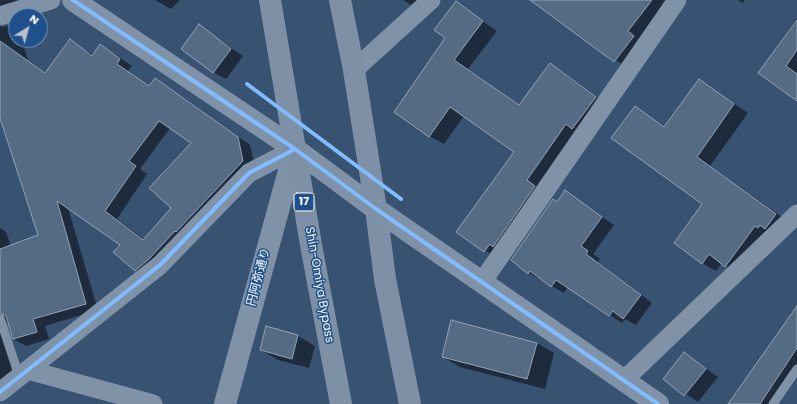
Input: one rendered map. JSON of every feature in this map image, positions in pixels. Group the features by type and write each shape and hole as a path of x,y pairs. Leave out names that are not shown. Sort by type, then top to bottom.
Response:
{"highway":[{"name":"Shin-Omiya Bypass","path":"270,0 341,404"},
{"path":"340,0 354,70 376,208 385,279 410,404"}],"street":[{"path":"0,16 51,0"},
{"path":"73,0 295,149 376,208 658,404"},
{"path":"354,70 431,0"},
{"path":"482,282 677,0"},
{"path":"0,392 160,265 249,173 295,149"},
{"name":"円阿弥通り","path":"225,404 295,149"},
{"path":"624,380 797,214"},
{"path":"23,373 153,404"}],"lane":[{"path":"0,318 23,373"},
{"path":"773,404 797,369"}],"building":[{"path":"530,0 652,0 628,31 634,36 614,62"},
{"path":"456,1 483,21 454,60 519,105 550,63 596,97 572,129 566,124 527,180 535,186 493,247 490,244 484,252 456,232 514,152 450,107 429,137 394,112 445,38 434,30"},
{"path":"797,20 797,50 786,66 797,74 797,101 758,73"},
{"path":"199,24 231,49 213,73 181,49"},
{"path":"70,39 92,56 100,44 120,59 117,64 149,86 155,78 238,137 243,161 176,232 175,231 149,259 135,271 113,252 120,245 57,201 86,304 33,319 37,332 13,339 6,316 0,312 0,249 38,235 0,118 0,41 45,73","holes":["159,121 191,143 149,188 171,208 143,240 105,211 136,166 129,161"]},
{"path":"699,79 734,104 697,157 776,214 765,229 760,225 758,228 755,226 725,267 709,254 702,264 674,243 702,204 611,138 635,106 664,127"},
{"path":"565,190 602,217 581,246 588,251 586,254 641,295 623,319 613,311 609,316 556,280 551,287 530,271 528,274 511,260 553,199 557,202"},
{"path":"797,306 797,348 760,404 728,404"},
{"path":"451,320 537,343 527,379 442,357"},
{"path":"266,326 298,335 292,359 260,350"},
{"path":"684,352 706,369 684,396 663,379"}],"cycle path":[{"path":"73,0 295,149 376,209 658,404"},
{"path":"247,84 401,199"},
{"path":"0,392 160,265 249,173 295,149"}]}
